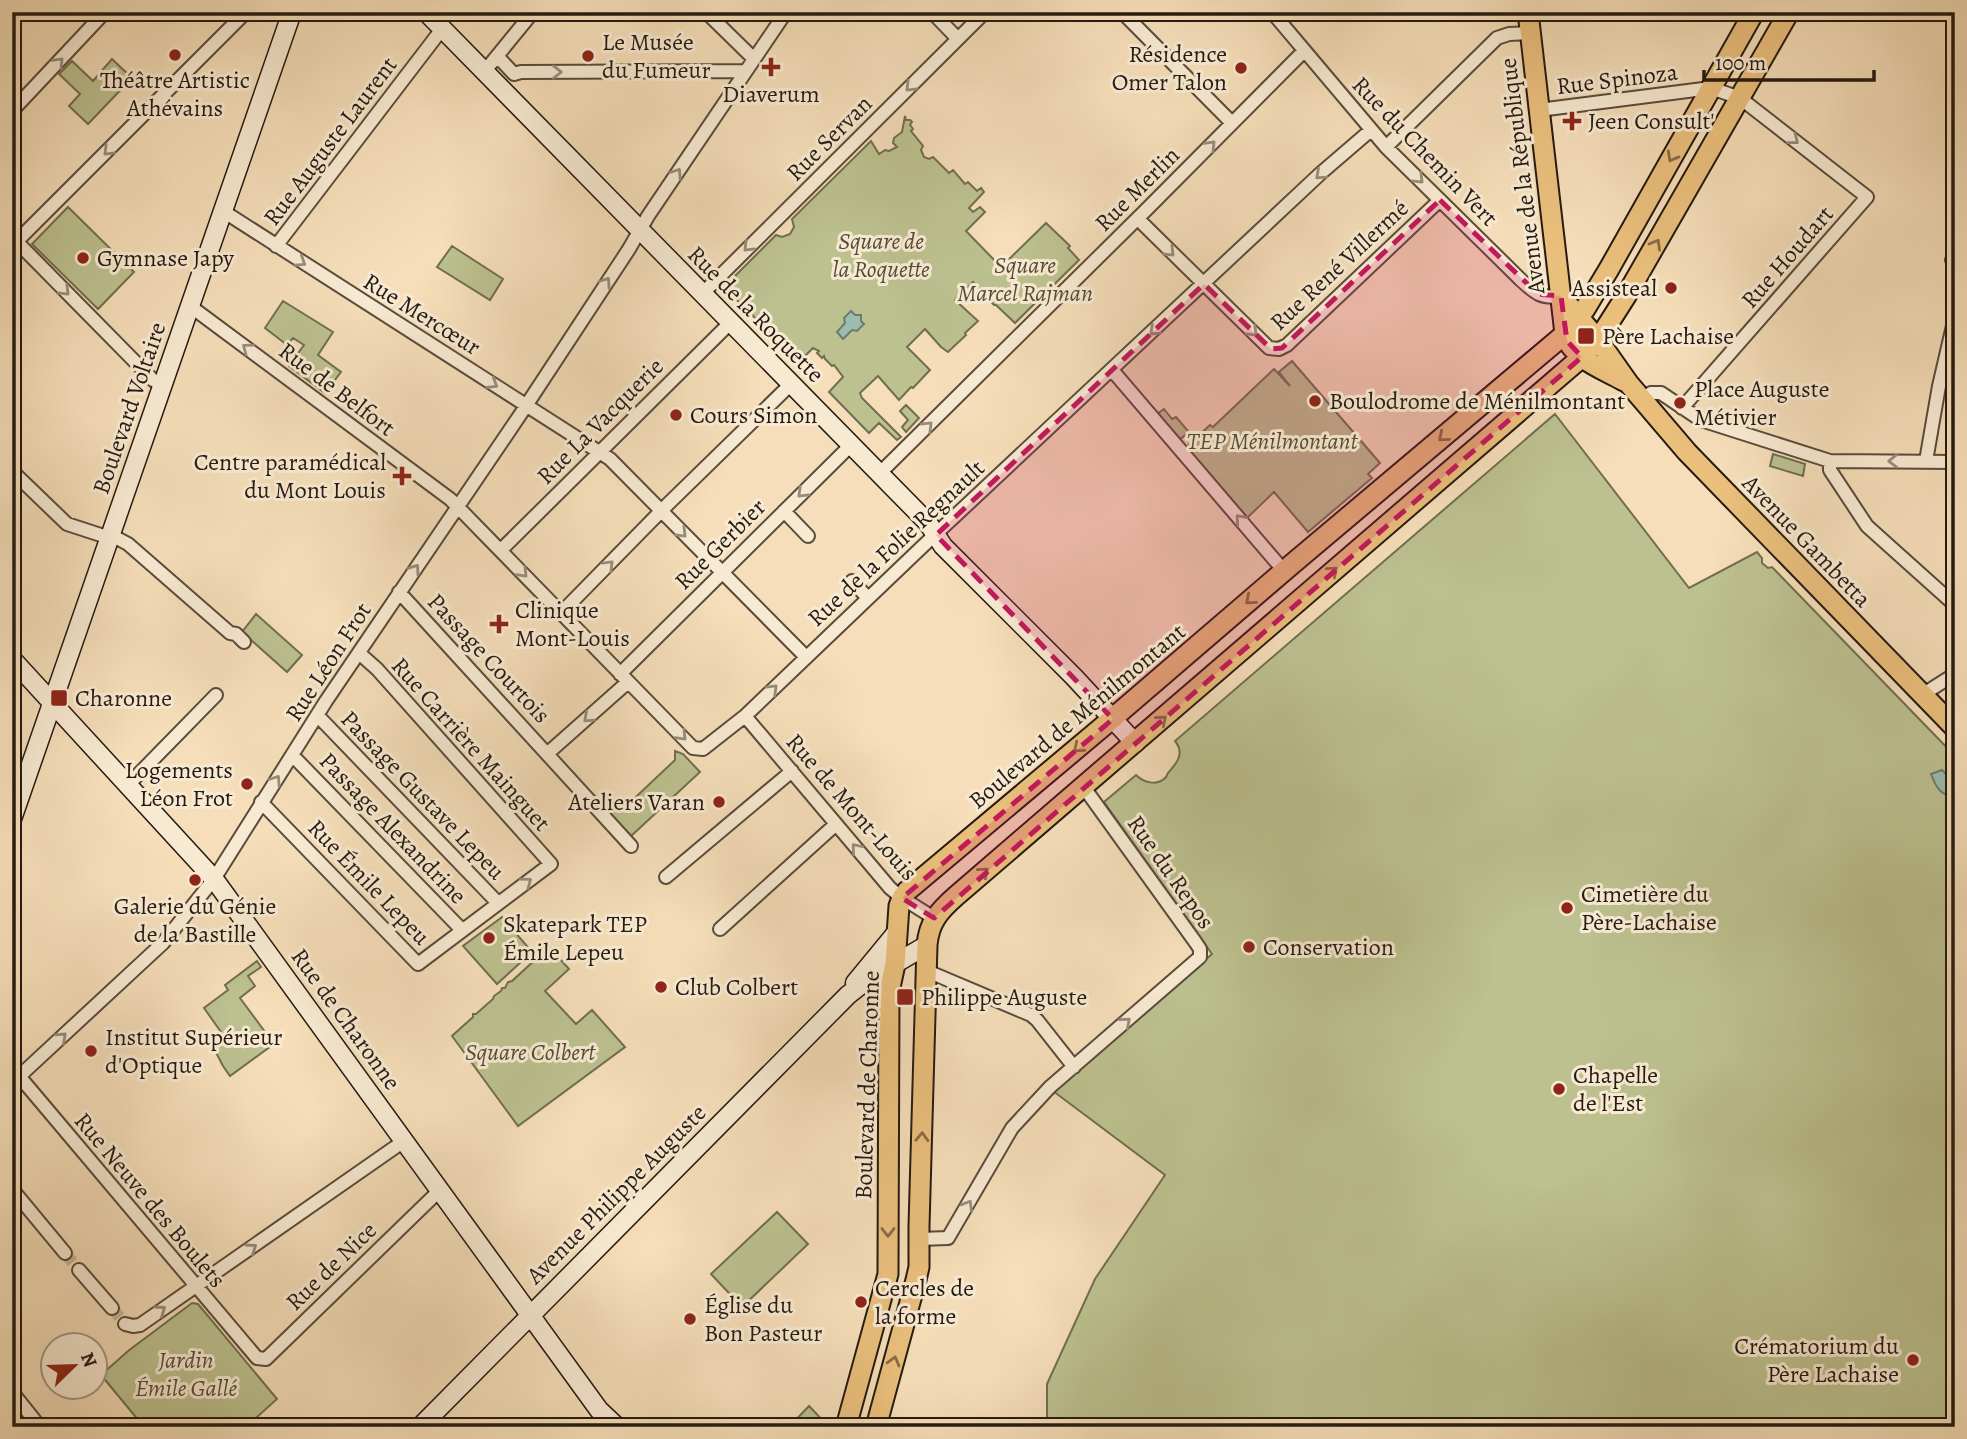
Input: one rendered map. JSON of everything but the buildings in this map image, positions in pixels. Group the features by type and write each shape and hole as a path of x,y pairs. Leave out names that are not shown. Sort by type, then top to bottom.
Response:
{"main road":[{"name":"Avenue de la République","path":"1528,12 1565,334"},
{"name":"Boulevard de Ménilmontant","path":"902,898 1565,334 1606,274 1754,12"},
{"path":"876,1427 919,1267 927,945 928,931 934,918 1083,786 1553,383 1598,340 1789,12"},
{"path":"1561,296 1636,391"},
{"path":"1565,334 1571,347 1581,357 1636,391"},
{"name":"Avenue Gambetta","path":"1636,391 1687,452 1955,728"},
{"path":"1284,571 1305,595"},
{"name":"Boulevard de Charonne","path":"846,1427 888,1274 889,992 895,964 902,898"},
{"path":"888,1274 916,1280"}],"street":[{"path":"12,111 106,12"},
{"path":"163,385 153,380 15,244 246,12"},
{"name":"Boulevard Voltaire","path":"12,819 292,12"},
{"name":"Rue de la Roquette","path":"426,12 928,523 943,546 1135,743"},
{"path":"484,72 533,12"},
{"path":"706,12 754,59"},
{"name":"Rue Léon Frot","path":"16,1079 163,943 214,879 317,715 786,12"},
{"path":"932,12 958,39"},
{"name":"Rue Servan","path":"702,294 985,12"},
{"path":"1122,12 1232,123"},
{"name":"Rue du Chemin Vert","path":"1272,12 1386,147 1521,280 1538,294 1548,298 1561,296"},
{"name":"Rue Auguste Laurent","path":"276,246 442,29"},
{"path":"1386,147 1497,38 1509,34 1530,33"},
{"name":"Rue Merlin","path":"879,474 1304,51"},
{"path":"497,56 514,74"},
{"path":"500,89 514,74 521,72 746,71"},
{"name":"Rue Spinoza","path":"1539,110 1711,88 1740,98 1867,197"},
{"name":"Rue de la Folie Regnault","path":"458,507 693,748 703,749 745,716 868,597 1321,173 1371,130"},
{"name":"Rue Houdart","path":"1682,408 1867,197"},
{"name":"Rue René Villermé","path":"1138,219 1269,348 1282,348 1440,200"},
{"name":"Rue Mercœur","path":"223,211 610,459 806,657"},
{"name":"Rue de Belfort","path":"190,306 458,507"},
{"path":"1926,461 1955,317"},
{"name":"Rue La Vacquerie","path":"500,550 730,323"},
{"path":"1112,370 1284,571"},
{"path":"561,613 791,384"},
{"path":"1636,391 1656,392 1701,420 1830,461 1955,462"},
{"name":"Rue Gerbier","path":"624,678 722,572 851,445"},
{"path":"1830,461 1830,470 1867,526 1955,605"},
{"path":"12,471 67,524 128,544 230,633 236,634 244,642"},
{"path":"784,511 808,536"},
{"path":"852,581 868,597"},
{"name":"Passage Courtois","path":"399,592 631,846"},
{"name":"Rue Carrière Mainguet","path":"359,653 377,669 551,864"},
{"name":"Rue de Charonne","path":"12,659 214,879 610,1425"},
{"path":"1923,695 1955,674"},
{"name":"Passage Courtois","path":"548,753 624,678"},
{"path":"128,785 216,695"},
{"name":"Passage Gustave Lepeu","path":"317,715 498,903"},
{"name":"Rue de Mont-Louis","path":"745,716 890,888 934,918"},
{"name":"Passage Alexandrine","path":"292,755 463,930"},
{"path":"666,877 792,771"},
{"name":"Rue du Repos","path":"919,1239 948,1238 1012,1128 1050,1087 1198,961 1201,954 1194,939 1083,786"},
{"name":"Rue Émile Lepeu","path":"261,802 418,964 551,864"},
{"path":"720,929 835,825"},
{"name":"Avenue Philippe Auguste","path":"848,995 859,977 897,933"},
{"name":"Avenue Philippe Auguste","path":"420,1427 848,995 867,980 927,945"},
{"path":"927,971 1031,1015 1074,1067"},
{"name":"Rue Neuve des Boulets","path":"16,1079 250,1350"},
{"path":"125,1324 140,1325 404,1141"},
{"path":"12,1189 65,1253"},
{"name":"Rue de Nice","path":"250,1350 257,1359 265,1359 440,1190"},
{"path":"79,1270 112,1308"},
{"path":"12,1392 40,1427"}],"highlighted area":[{"path":"1440,200 1538,294 1561,296 1567,341 1582,357 934,918 902,898 1113,719 936,535 1204,284 1271,349 1282,348"}],"green space":[{"path":"112,59 132,78 88,124 69,106 80,94 59,74 72,61 93,81"},
{"name":"Square de la Roquette","path":"905,116 906,120 912,122 911,131 923,146 921,150 924,157 933,157 949,173 953,170 965,184 968,182 977,191 981,188 984,192 969,208 973,212 980,207 985,212 966,231 1001,267 1046,223 1070,246 1068,248 1079,260 1015,323 973,282 955,300 978,321 966,335 948,352 925,329 907,347 930,370 913,388 899,400 878,376 860,393 901,437 897,440 879,423 869,433 829,392 843,377 834,365 817,353 819,351 813,348 799,362 727,290 737,280 735,276 776,235 782,237 790,234 794,227 792,219 871,141 879,154 897,147 893,143 894,138 902,132"},
{"name":"Gymnase Japy","path":"68,207 134,272 98,309 32,244"},
{"path":"452,246 503,279 490,300 437,267"},
{"path":"283,301 333,332 318,355 341,372 325,393 289,366 304,345 293,338 287,345 265,328"},
{"name":"TEP Ménilmontant","path":"1292,361 1380,463 1368,474 1372,478 1308,532 1274,492 1247,518 1185,448 1210,425 1213,427 1274,369 1290,386 1279,372"},
{"path":"906,405 919,418 906,432 902,427 908,420 900,411"},
{"path":"1164,409 1172,419 1176,417 1189,432 1179,440 1157,414"},
{"name":"Cimetière du Père-Lachaise","path":"1555,414 1689,588 1757,552 1762,563 1768,568 1772,567 1955,756 1955,1427 1047,1427 1047,1384 1095,1279 1165,1175 1053,1091 1212,954 1104,802 1136,775 1150,782 1158,782 1166,777 1179,755 1180,750 1175,741"},
{"path":"1773,454 1805,464 1803,476 1770,466"},
{"path":"256,614 302,655 287,672 242,632"},
{"path":"675,751 683,754 700,772 630,837 610,815 613,810 621,811 675,760"},
{"path":"502,917 532,952 497,984 463,946"},
{"name":"Square Colbert","path":"549,947 569,969 545,991 576,1024 592,1010 625,1047 518,1126 452,1036"},
{"path":"257,961 261,967 248,976 255,986 240,998 274,1044 230,1076 210,1041 221,1032 204,1008 228,990 225,985"},
{"path":"777,1212 808,1244 742,1307 711,1274"},
{"name":"Jardin Émile Gallé","path":"192,1303 198,1304 277,1399 246,1427 144,1427 108,1383 108,1369"},
{"path":"809,1406 826,1424 835,1427 789,1427"}],"shaded area":[{"path":"851,311 855,315 861,315 864,324 843,339 837,332"},
{"path":"1942,770 1953,781 1954,793 1950,796 1940,790 1931,774"}],"tunnel":[{"path":"65,1253 79,1270"},
{"path":"112,1308 125,1324"}],"place":[{"name":"Théâtre Artistic Athévains","path":"175,55"},
{"name":"Le Musée du Fumeur","path":"588,56"},
{"name":"Diaverum","path":"771,67"},
{"name":"Résidence Omer Talon","path":"1241,68"},
{"name":"Jeen Consult'","path":"1572,121"},
{"name":"Gymnase Japy","path":"83,258"},
{"name":"Assisteal","path":"1671,288"},
{"name":"Père Lachaise","path":"1586,336"},
{"name":"Boulodrome de Ménilmontant","path":"1315,401"},
{"name":"Place Auguste Métivier","path":"1680,403"},
{"name":"Cours Simon","path":"676,415"},
{"name":"Centre paramédical du Mont Louis","path":"402,476"},
{"name":"Clinique Mont-Louis","path":"499,624"},
{"name":"Charonne","path":"59,698"},
{"name":"Logements Léon Frot","path":"247,784"},
{"name":"Ateliers Varan","path":"719,802"},
{"name":"Galerie du Génie de la Bastille","path":"195,880"},
{"name":"Cimetière du Père-Lachaise","path":"1567,908"},
{"name":"Skatepark TEP Émile Lepeu","path":"489,938"},
{"name":"Conservation","path":"1249,947"},
{"name":"Club Colbert","path":"661,987"},
{"name":"Philippe Auguste","path":"905,997"},
{"name":"Institut Supérieur d'Optique","path":"91,1051"},
{"name":"Chapelle de l'Est","path":"1559,1089"},
{"name":"Cercles de la forme","path":"861,1302"},
{"name":"Église du Bon Pasteur","path":"690,1319"},
{"name":"Crématorium du Père Lachaise","path":"1913,1360"}],"park label":[{"name":"Square Marcel Rajman","path":"1025,279"}]}
